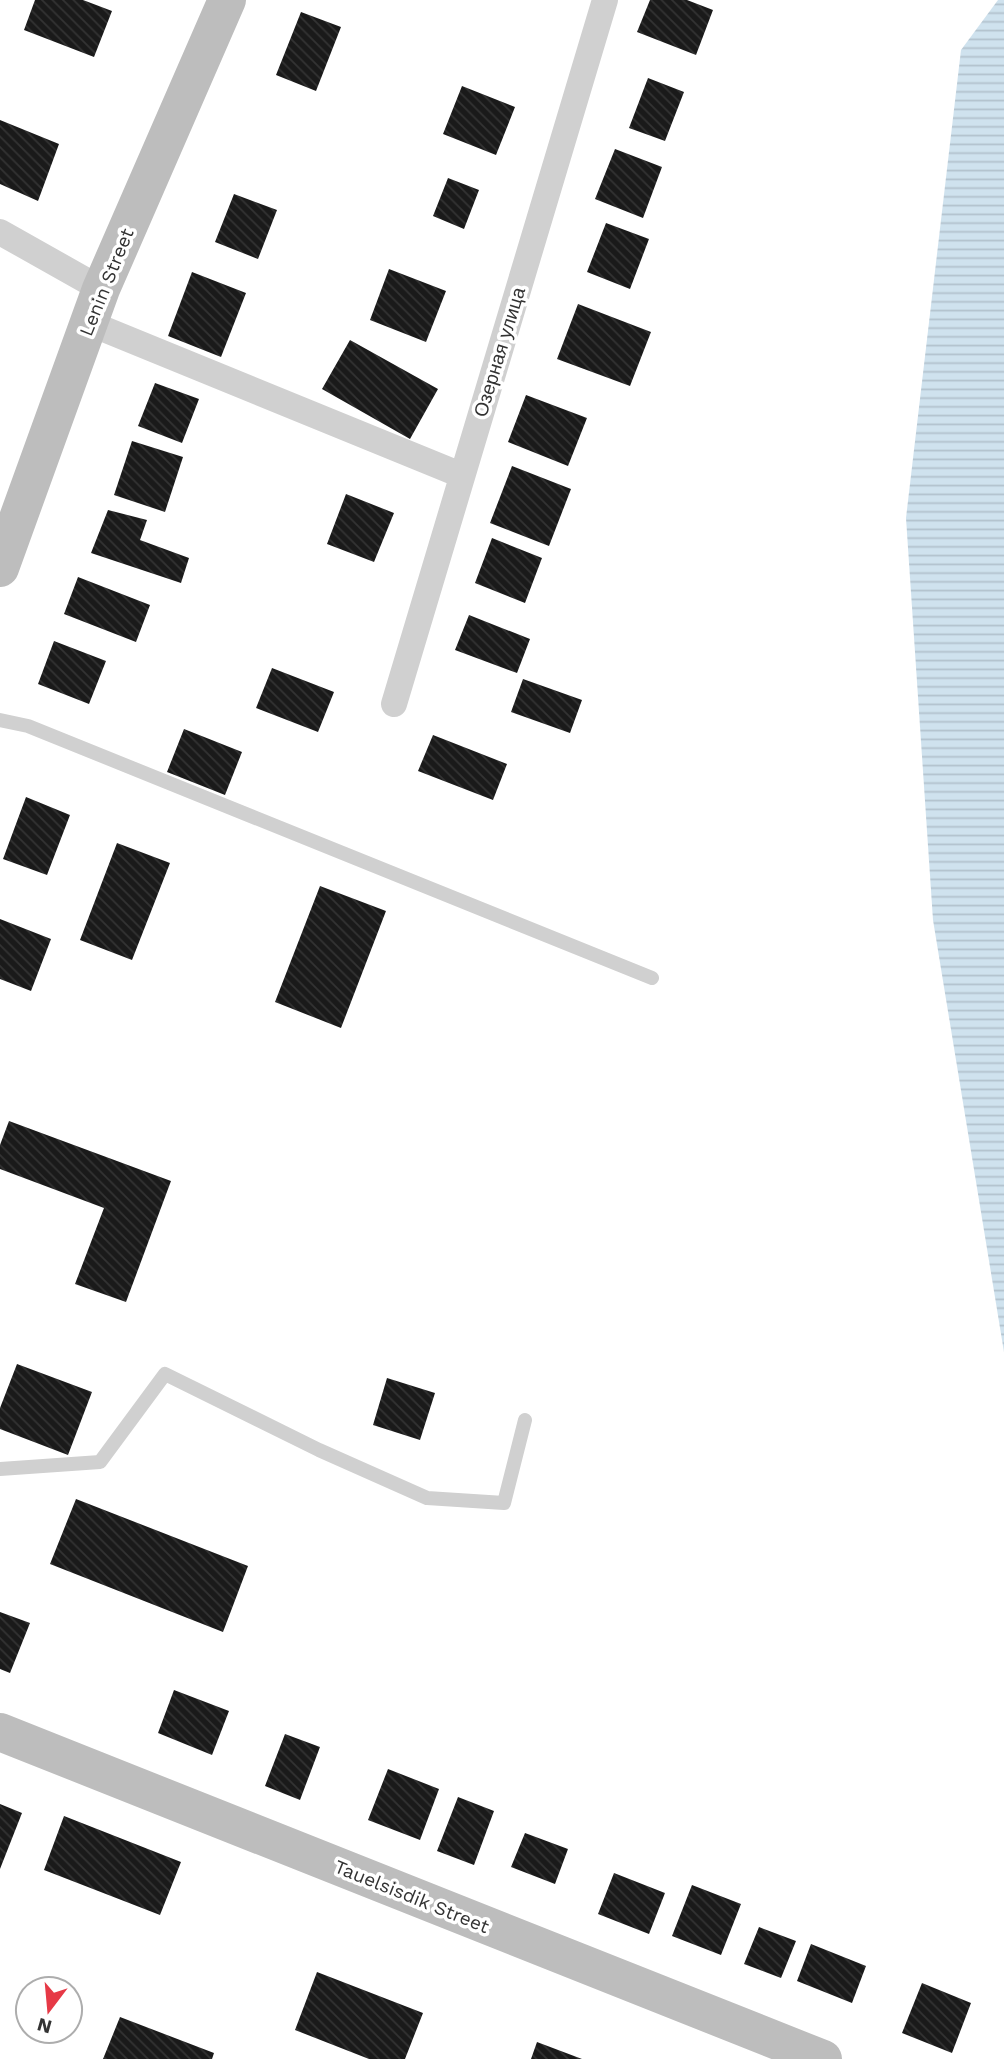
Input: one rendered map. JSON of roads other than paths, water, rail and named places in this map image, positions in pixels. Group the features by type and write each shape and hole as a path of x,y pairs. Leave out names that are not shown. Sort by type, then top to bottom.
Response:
{"street":[{"name":"Lenin Street","path":"0,569 95,306 227,0"},
{"name":"Озерная улица","path":"394,704 605,0"},
{"path":"0,232 95,306 461,475"},
{"name":"Tauelsisdik Street","path":"0,1732 823,2059"}],"lane":[{"path":"0,720 28,726 652,978"},
{"path":"0,1469 100,1462 166,1374 319,1450 427,1498 503,1503 525,1420"}],"water":[{"path":"998,0 1004,0 1004,1352 933,920 906,518 961,50"}]}
